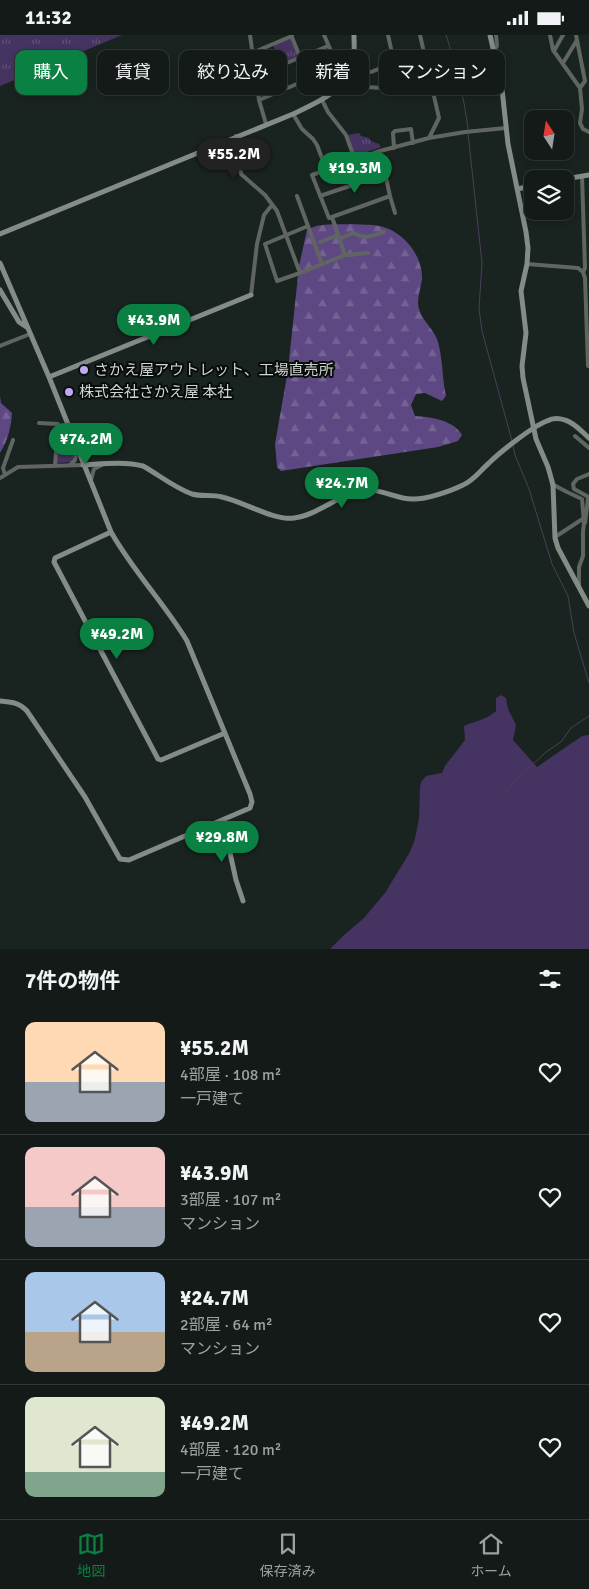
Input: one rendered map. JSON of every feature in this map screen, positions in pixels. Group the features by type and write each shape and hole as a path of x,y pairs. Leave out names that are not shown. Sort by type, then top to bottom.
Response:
{"street":[{"path":"250,35 252,50"},
{"path":"324,35 330,50"},
{"path":"353,50 354,35"},
{"path":"388,35 391,50"},
{"path":"420,35 424,50"},
{"path":"490,35 494,50"},
{"path":"494,50 497,46 496,35"},
{"path":"550,35 554,51 580,88 581,127 589,132"},
{"path":"554,51 563,35"},
{"path":"259,50 291,36 297,50"},
{"path":"563,63 577,37"},
{"path":"577,37 585,81 580,88"},
{"path":"318,50 328,46"},
{"path":"259,100 297,84"},
{"path":"258,95 266,124"},
{"path":"0,234 293,114 328,95"},
{"path":"429,139 439,118 434,95"},
{"path":"503,95 506,128 528,248 521,291 526,333 522,366 523,378 533,429 548,467 552,484 555,537 560,554 589,606"},
{"path":"322,100 328,112 346,135 355,160"},
{"path":"293,114 302,129 317,145 326,169"},
{"path":"390,196 329,218 312,175 380,151 429,139 465,132 506,128"},
{"path":"394,148 393,133 395,131 411,129 413,143"},
{"path":"236,136 241,174 266,195 277,211 300,273"},
{"path":"380,151 395,213"},
{"path":"320,196 385,174"},
{"path":"574,177 589,175"},
{"path":"582,176 586,225 585,278 588,311 588,366"},
{"path":"518,189 524,188"},
{"path":"297,196 322,264"},
{"path":"48,377 251,295 257,244 264,215 272,205"},
{"path":"332,217 345,255"},
{"path":"308,226 265,244 278,281 345,255 368,253"},
{"path":"320,242 353,233 362,237 369,237 384,232"},
{"path":"0,263 111,533 121,551 178,625 187,641 250,794 252,802 250,809 129,859 120,859 94,812 27,711 22,705 17,703 0,701"},
{"path":"526,264 586,269"},
{"path":"0,290 19,322 29,331"},
{"path":"0,346 29,331"},
{"path":"0,478 18,467 136,464 191,493 222,496 262,511 293,518 303,516 360,491 370,490 413,500 465,485 492,460 533,429 549,420 565,420 574,424 589,438"},
{"path":"39,423 58,423 55,465"},
{"path":"575,436 589,448"},
{"path":"5,475 3,468 13,440"},
{"path":"68,465 72,464 75,460 77,449"},
{"path":"92,486 94,469 106,464"},
{"path":"583,528 586,521 588,499 587,496 574,489 573,485 578,479 589,474"},
{"path":"552,484 582,499 584,518 583,556 579,567 579,589"},
{"path":"555,537 584,518"},
{"path":"111,533 55,558 54,562 158,759 161,760 225,733"},
{"path":"223,821 236,880 243,901"}],"green space":[{"path":"0,35 122,35 86,50 15,50 15,80 0,86"},
{"path":"291,38 297,52 297,57 287,61 287,50 275,50 273,45"},
{"path":"359,133 381,147 355,156 348,135"},
{"path":"323,225 376,225 387,228 403,238 415,253 419,261 422,279 418,301 419,309 438,342 446,396 442,401 425,393 416,394 411,405 415,416 434,418 448,423 462,435 458,441 438,447 281,471 277,467 275,444 288,370 299,266 307,230"},
{"path":"0,396 1,403 12,413 9,434 0,453"},
{"path":"63,424 75,454 72,462 57,463 59,425"},
{"path":"501,695 506,698 508,709 516,725 513,740 537,767 582,736 589,735 589,949 330,949 364,918 385,893 410,852 415,839 419,818 421,782 426,776 442,773 445,766 465,740 464,726 493,714 496,711 496,698"}],"waterway":[{"path":"446,35 459,81 468,129"},
{"path":"468,133 482,263 479,309 482,331 512,441"},
{"path":"513,445 515,455 529,489 552,564 568,596 574,633 589,683"},
{"path":"504,795 511,785 546,752 561,742 571,728 589,716"}],"place":[{"name":"さかえ屋アウトレット、工場直売所","path":"84,370"},
{"name":"株式会社さかえ屋 本社","path":"69,392"}]}
